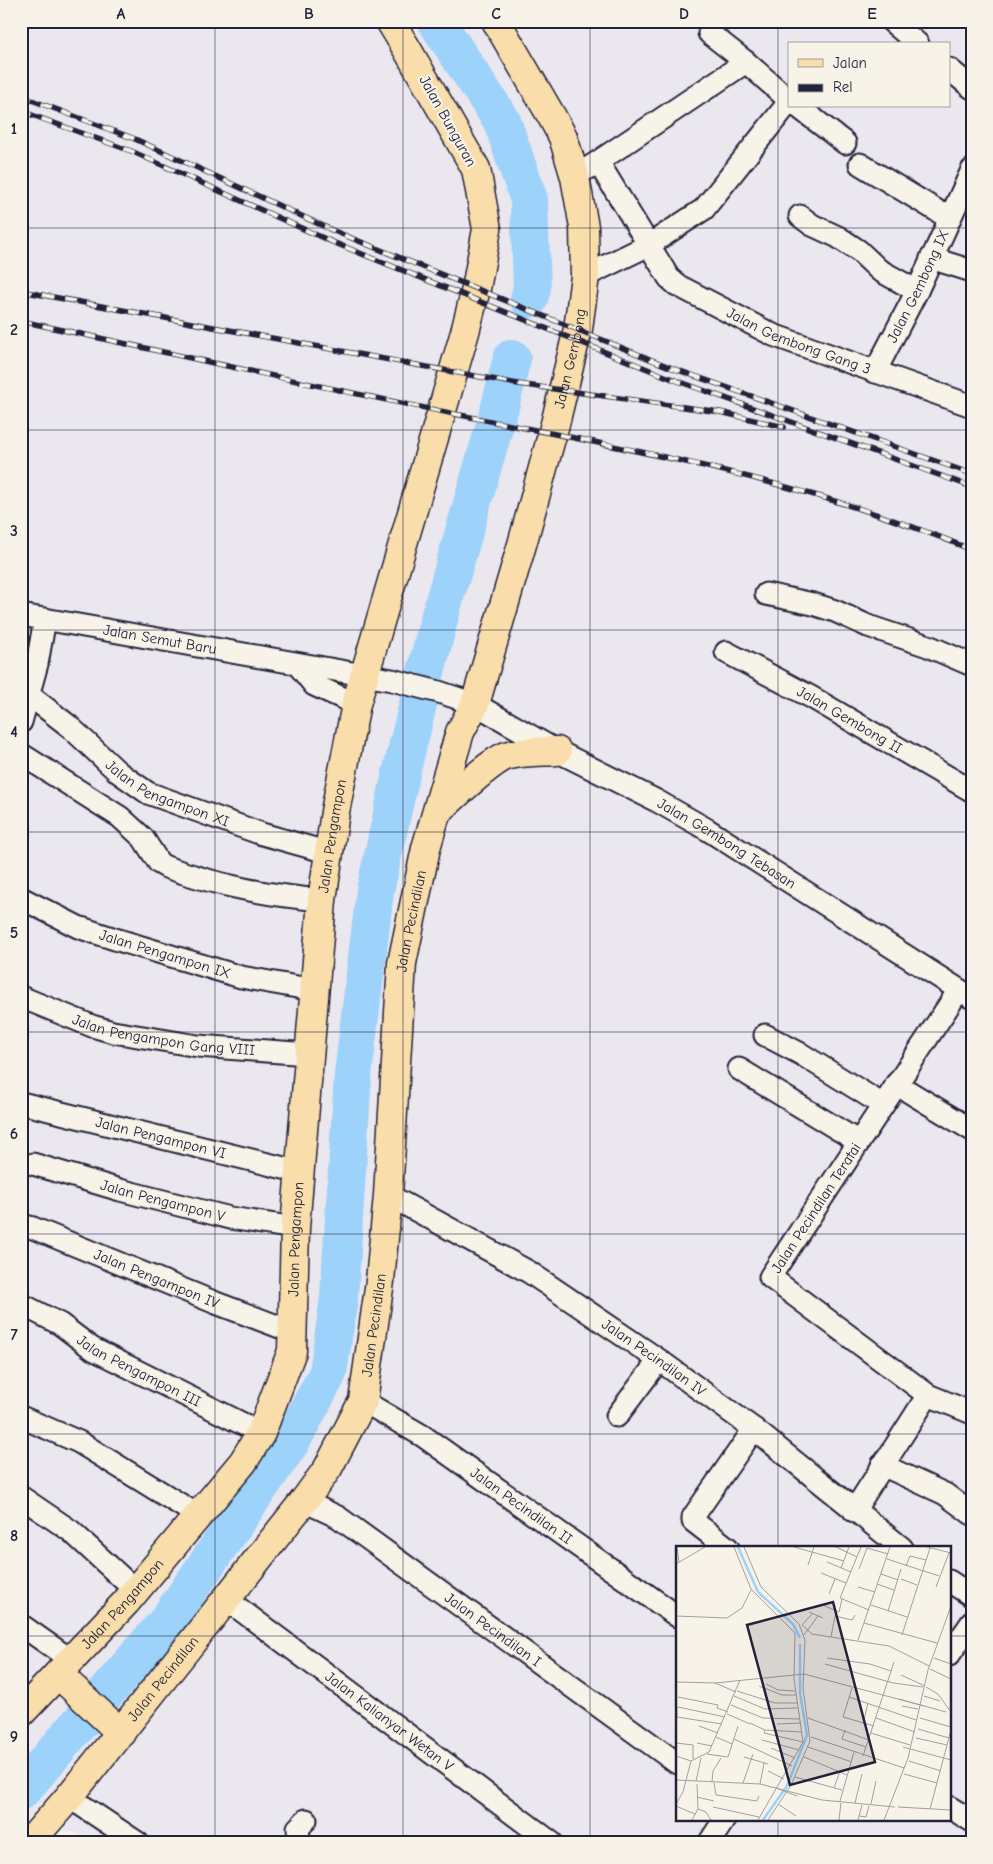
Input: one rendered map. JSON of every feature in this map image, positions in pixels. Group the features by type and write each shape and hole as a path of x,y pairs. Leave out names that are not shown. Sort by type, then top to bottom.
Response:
{"main road":[{"name":"Jalan Bunguran","path":"364,675 465,332 487,229 476,169 390,21"},
{"name":"Jalan Gembong","path":"475,704 524,541 555,424 578,329 585,276 584,228 575,177 562,138 552,117 496,21"},
{"name":"Jalan Pengampon","path":"21,1713 68,1674 243,1462 261,1433 292,1352 295,1228 322,900 337,803 356,704 364,675"},
{"name":"Jalan Pecindilan","path":"29,1843 69,1797 113,1725 226,1599 304,1501 333,1460 363,1401 380,1281 388,1195 402,963 426,848 460,732 475,704"},
{"path":"438,811 494,763 505,756 523,752 557,751"},
{"path":"68,1674 113,1725"}],"street":[{"path":"891,21 916,42"},
{"path":"709,33 746,62 788,100"},
{"path":"575,177 746,62"},
{"path":"950,71 972,88"},
{"path":"585,276 649,245 704,209 788,102"},
{"path":"800,108 845,143"},
{"name":"Jalan Gembong Gang 3","path":"598,162 668,278 677,285 773,335 972,406"},
{"path":"860,164 949,218"},
{"name":"Jalan Gembong IX","path":"875,372 917,291 972,170"},
{"path":"800,216 812,225 838,237 859,251 879,270 917,291"},
{"path":"931,258 972,271"},
{"path":"766,594 820,606 868,626 928,646 972,665"},
{"name":"Jalan Semut Baru","path":"21,615 392,680 439,692 475,704"},
{"path":"21,722 38,664 45,619"},
{"name":"Jalan Gembong II","path":"726,652 811,697 972,791"},
{"path":"298,665 314,685 356,704"},
{"name":"Jalan Pengampon XI","path":"29,695 69,726 118,772 148,793 262,834 330,853"},
{"name":"Jalan Gembong Tebasan","path":"475,704 557,751 657,801 708,830 965,994"},
{"path":"21,754 120,817 143,838 159,863 166,867 237,888 270,895 322,900"},
{"name":"Jalan Pengampon IX","path":"21,898 78,927 115,939 241,977 314,990"},
{"name":"Jalan Pecindilan Teratai","path":"965,994 896,1084 770,1278 928,1395 970,1408"},
{"name":"Jalan Pengampon Gang VIII","path":"21,997 92,1026 120,1033 198,1046 310,1054"},
{"path":"765,1034 883,1105"},
{"path":"739,1069 859,1142"},
{"path":"896,1084 972,1130"},
{"name":"Jalan Pengampon VI","path":"21,1103 300,1172"},
{"name":"Jalan Pengampon V","path":"33,1164 120,1190 230,1218 295,1228"},
{"name":"Jalan Pecindilan IV","path":"388,1195 529,1272 659,1360 754,1430 899,1546"},
{"name":"Jalan Pengampon IV","path":"21,1225 33,1228 216,1303 293,1332"},
{"name":"Jalan Pengampon III","path":"21,1304 60,1324 93,1348 261,1433"},
{"path":"617,1416 659,1360"},
{"path":"854,1511 928,1395"},
{"name":"Jalan Pecindilan II","path":"363,1401 423,1436 676,1615"},
{"path":"21,1417 79,1442 199,1516"},
{"path":"725,1546 693,1521 693,1516 754,1430"},
{"path":"882,1465 945,1494 972,1514"},
{"path":"21,1496 71,1531 136,1591"},
{"name":"Jalan Pecindilan I","path":"304,1501 338,1517 676,1762"},
{"path":"950,1582 972,1596"},
{"name":"Jalan Kalianyar Wetan V","path":"226,1599 552,1843"},
{"path":"950,1654 972,1622"},
{"path":"21,1625 68,1674"},
{"path":"69,1797 138,1843"},
{"path":"950,1808 972,1821"},
{"path":"296,1843 299,1838 298,1828 306,1820"},
{"path":"709,1843 723,1822"}],"shaded area":[{"path":"21,21 972,21 972,1843 106,1843 21,1817"}],"waterway":[{"path":"436,21 502,121 529,200 532,288 529,299"},
{"path":"21,1791 166,1623 291,1442 328,1373 339,1298 353,1075 375,891 403,765 440,615 500,407 512,358"}],"railway":[{"path":"21,96 135,139 334,231 672,368 972,474"},
{"path":"21,111 131,151 330,241 675,380 972,487"},
{"path":"21,291 518,384 720,412 784,427"},
{"path":"21,321 710,467 843,503 908,525 972,550"}]}
